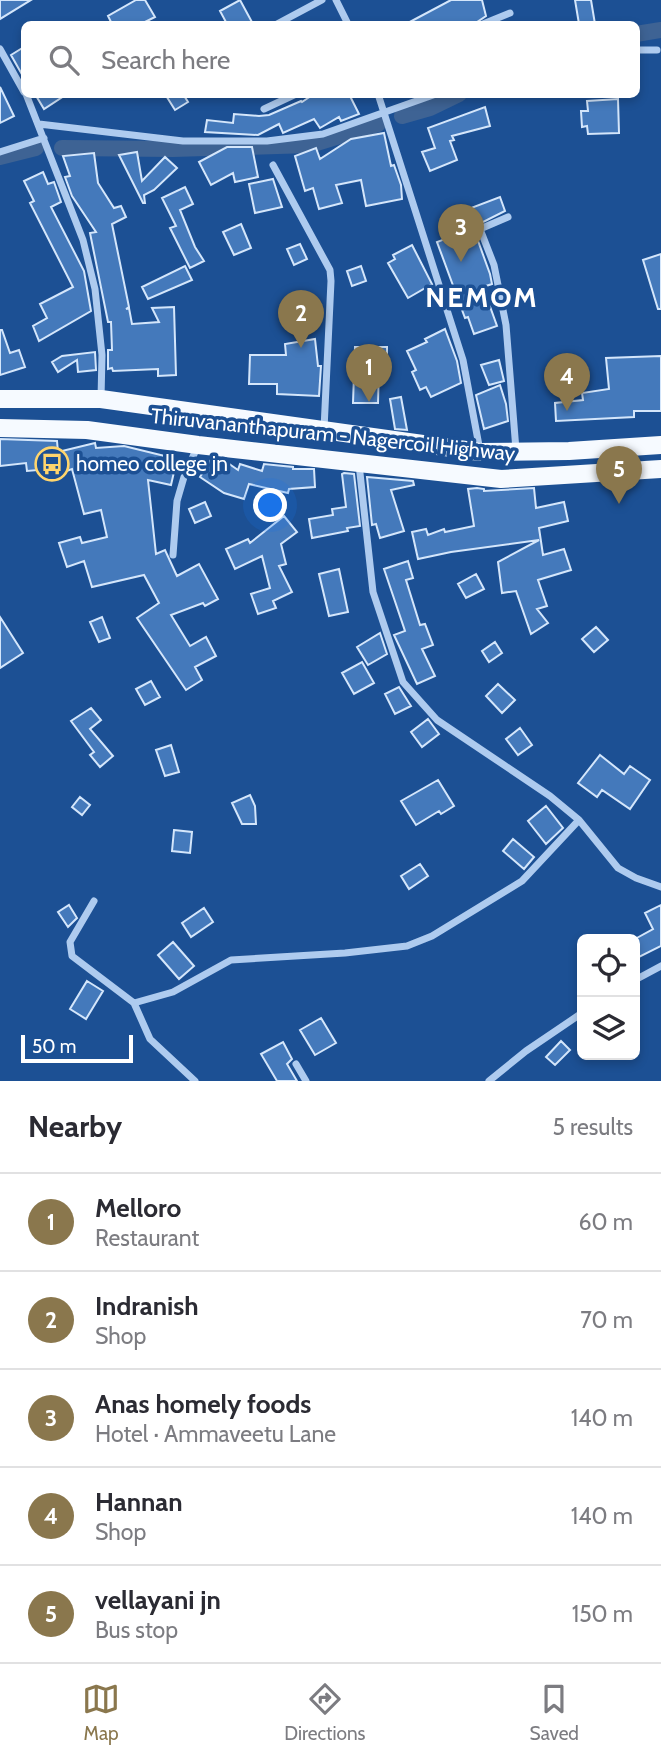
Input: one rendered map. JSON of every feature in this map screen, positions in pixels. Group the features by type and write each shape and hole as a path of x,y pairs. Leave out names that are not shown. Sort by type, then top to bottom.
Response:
{"main road":[{"name":"Thiruvananthapuram - Nagercoil Highway","path":"0,399 101,399 480,452 569,452 661,445"},
{"name":"Thiruvananthapuram - Nagercoil Highway","path":"0,429 87,429 198,445 500,479 661,469"}],"street":[{"path":"283,21 322,0"},
{"path":"336,0 346,21"},
{"path":"490,21 510,13"},
{"path":"0,49 21,86"},
{"path":"640,50 657,50"},
{"path":"27,98 83,240 95,289 102,355 101,399"},
{"path":"264,109 287,98"},
{"path":"379,98 463,360 480,452"},
{"path":"39,124 183,141 267,141 324,134 426,98"},
{"path":"0,152 44,138"},
{"path":"273,165 330,270 324,430"},
{"path":"508,217 480,229 494,265 506,325 516,452"},
{"path":"173,555 177,501 198,445"},
{"path":"359,464 373,592 403,682 437,720 550,796 579,820 618,868 661,887"},
{"path":"134,1003 173,992 231,960 407,946 432,936 522,881 579,820"},
{"path":"94,901 70,942 72,956 134,1003 150,1039 195,1081"},
{"path":"640,977 661,966"},
{"path":"489,1081 526,1051 577,1016"},
{"path":"296,1064 306,1081"}],"building":[{"path":"0,0 31,0 0,19"},
{"path":"136,0 145,0 155,17 147,21 110,21 108,16"},
{"path":"240,0 251,21 225,21 220,11"},
{"path":"451,0 482,0 486,16 478,21 412,21"},
{"path":"575,0 591,0 594,21 578,21"},
{"path":"21,49 21,73 11,55"},
{"path":"0,87 14,116 0,123"},
{"path":"37,98 61,98 44,109"},
{"path":"168,98 186,98 188,102 175,110"},
{"path":"308,98 351,98 359,114 341,121 339,117 320,128 314,119 283,133 279,124 258,135 205,132 207,120 233,123 234,114 269,115"},
{"path":"618,99 619,133 588,134 587,126 582,127 581,111 588,111 587,101"},
{"path":"485,107 490,126 452,136 454,140 450,141 457,160 430,171 422,152 435,148 428,128"},
{"path":"384,133 391,166 394,165 401,185 402,199 366,206 361,180 336,185 342,203 319,209 313,188 305,191 295,156 316,148 320,159 351,139"},
{"path":"227,147 252,147 258,177 235,182 233,173 211,185 199,162"},
{"path":"137,152 142,181 165,157 177,168 154,190 144,195 145,203 119,155"},
{"path":"94,153 98,183 114,208 121,206 126,217 112,224 129,307 126,309 129,308 132,324 159,322 152,308 174,307 176,375 158,376 158,369 108,369 108,350 112,350 111,322 108,322 90,233 96,232 72,196 65,177 70,176 63,156"},
{"path":"43,172 48,184 54,182 61,202 51,207 84,271 91,311 39,341 33,326 47,318 40,304 73,287 30,203 34,201 24,181"},
{"path":"273,179 282,207 255,213 249,184"},
{"path":"185,187 193,204 180,210 195,247 204,261 190,268 170,228 176,226 162,198"},
{"path":"500,197 505,211 473,227 490,274 492,284 483,287 497,326 474,334 468,317 465,318 437,242 448,238 442,219"},
{"path":"241,224 251,248 234,255 223,232"},
{"path":"300,244 307,259 294,265 287,249"},
{"path":"412,245 432,284 408,298 388,263 395,259 393,255"},
{"path":"661,254 661,309 658,309 643,260"},
{"path":"185,266 192,280 148,299 142,287"},
{"path":"361,266 366,281 352,286 347,271"},
{"path":"445,329 457,361 461,383 431,397 426,387 420,390 412,372 416,370 407,351 427,342 425,339"},
{"path":"0,330 10,353 19,350 25,367 0,375"},
{"path":"315,339 318,366 321,366 319,396 277,394 277,384 249,384 250,355 286,355 285,344"},
{"path":"355,347 387,347 387,366 379,366 378,403 353,403"},
{"path":"95,352 96,370 78,372 77,360 58,372 52,362 62,356"},
{"path":"661,356 661,411 634,411 634,417 556,421 555,403 583,400 582,393 609,389 606,358"},
{"path":"499,360 504,381 489,385 481,365"},
{"path":"500,385 508,421 484,429 476,395"},
{"path":"401,397 407,430 395,429 390,399"},
{"path":"0,439 57,441 58,452 95,443 96,448 124,446 177,459 171,485 148,480 156,554 165,550 177,576 199,564 218,599 205,606 203,603 171,615 190,646 206,637 216,656 195,667 202,680 186,690 137,618 159,603 144,575 92,587 84,561 67,567 59,543 80,537 82,543 107,537 101,510 84,514 72,469 52,476 49,469 27,471 26,463 0,466"},
{"path":"212,458 222,459 238,470 240,464 262,471 264,464 314,469 315,487 289,489 288,493 249,484 244,499 224,493 200,477"},
{"path":"344,473 354,474 360,526 312,538 309,519 333,515 332,509 346,507"},
{"path":"367,477 413,481 414,485 391,490 404,531 380,538 376,524 372,525"},
{"path":"477,488 484,491 534,488 536,508 564,502 568,521 539,528 543,555 564,549 571,570 538,580 547,606 537,609 548,623 531,634 516,591 502,593 498,562 539,540 418,559 412,532 426,529 428,535 444,529 445,532 474,526 468,489"},
{"path":"205,502 211,516 195,523 189,509"},
{"path":"284,516 297,532 281,544 286,564 279,566 292,592 273,601 276,608 258,614 251,594 270,588 262,556 235,569 226,549 248,539 250,543"},
{"path":"408,561 413,578 406,580 420,625 425,624 433,645 422,649 435,676 417,684 394,635 405,631 384,569"},
{"path":"339,569 348,612 329,616 319,574"},
{"path":"476,574 484,589 466,598 458,584"},
{"path":"0,617 23,653 0,668"},
{"path":"102,617 110,638 99,642 90,622"},
{"path":"596,627 608,640 594,652 582,639"},
{"path":"380,633 387,654 368,665 357,647"},
{"path":"495,642 502,653 489,662 482,651"},
{"path":"362,662 374,683 354,694 342,673"},
{"path":"151,681 160,697 145,705 136,689"},
{"path":"498,684 515,700 502,713 486,696"},
{"path":"399,687 411,706 395,714 385,694"},
{"path":"91,708 101,720 90,729 113,756 100,767 90,755 94,752 71,721"},
{"path":"428,719 439,734 422,747 411,732"},
{"path":"520,728 532,745 518,755 506,739"},
{"path":"171,745 179,772 165,776 156,750"},
{"path":"600,755 624,774 630,766 650,780 630,809 602,790 597,797 578,783"},
{"path":"438,780 454,806 441,814 439,811 416,825 401,801"},
{"path":"250,795 255,806 256,824 242,824 232,803"},
{"path":"80,797 90,805 82,815 72,807"},
{"path":"546,806 563,828 546,844 528,821"},
{"path":"174,830 192,832 190,853 172,851"},
{"path":"513,839 534,857 524,869 503,851"},
{"path":"420,864 428,876 409,889 401,876"},
{"path":"69,905 77,918 68,927 58,912"},
{"path":"661,905 661,946 640,956 640,936 653,929 645,913"},
{"path":"204,908 213,922 191,937 182,923"},
{"path":"173,942 194,966 179,979 158,955"},
{"path":"87,981 103,991 86,1019 70,1009"},
{"path":"321,1018 336,1043 315,1055 300,1030"},
{"path":"561,1041 570,1050 555,1065 546,1057"},
{"path":"283,1042 292,1059 287,1064 297,1081 277,1081 261,1054"}],"waterway":[{"path":"640,33 661,30"},
{"path":"402,116 430,108 451,98"},
{"path":"62,148 173,149 310,145 378,124"},
{"path":"0,157 36,148"}],"place":[{"name":"Anas homely foods","path":"461,262"},
{"name":"Indranish","path":"301,348"},
{"name":"Melloro","path":"369,402"},
{"name":"Hannan","path":"567,411"},
{"name":"homeo college jn","path":"52,464"},
{"name":"vellayani jn","path":"619,504"}],"district":[{"name":"NEMOM","path":"482,297"}]}
